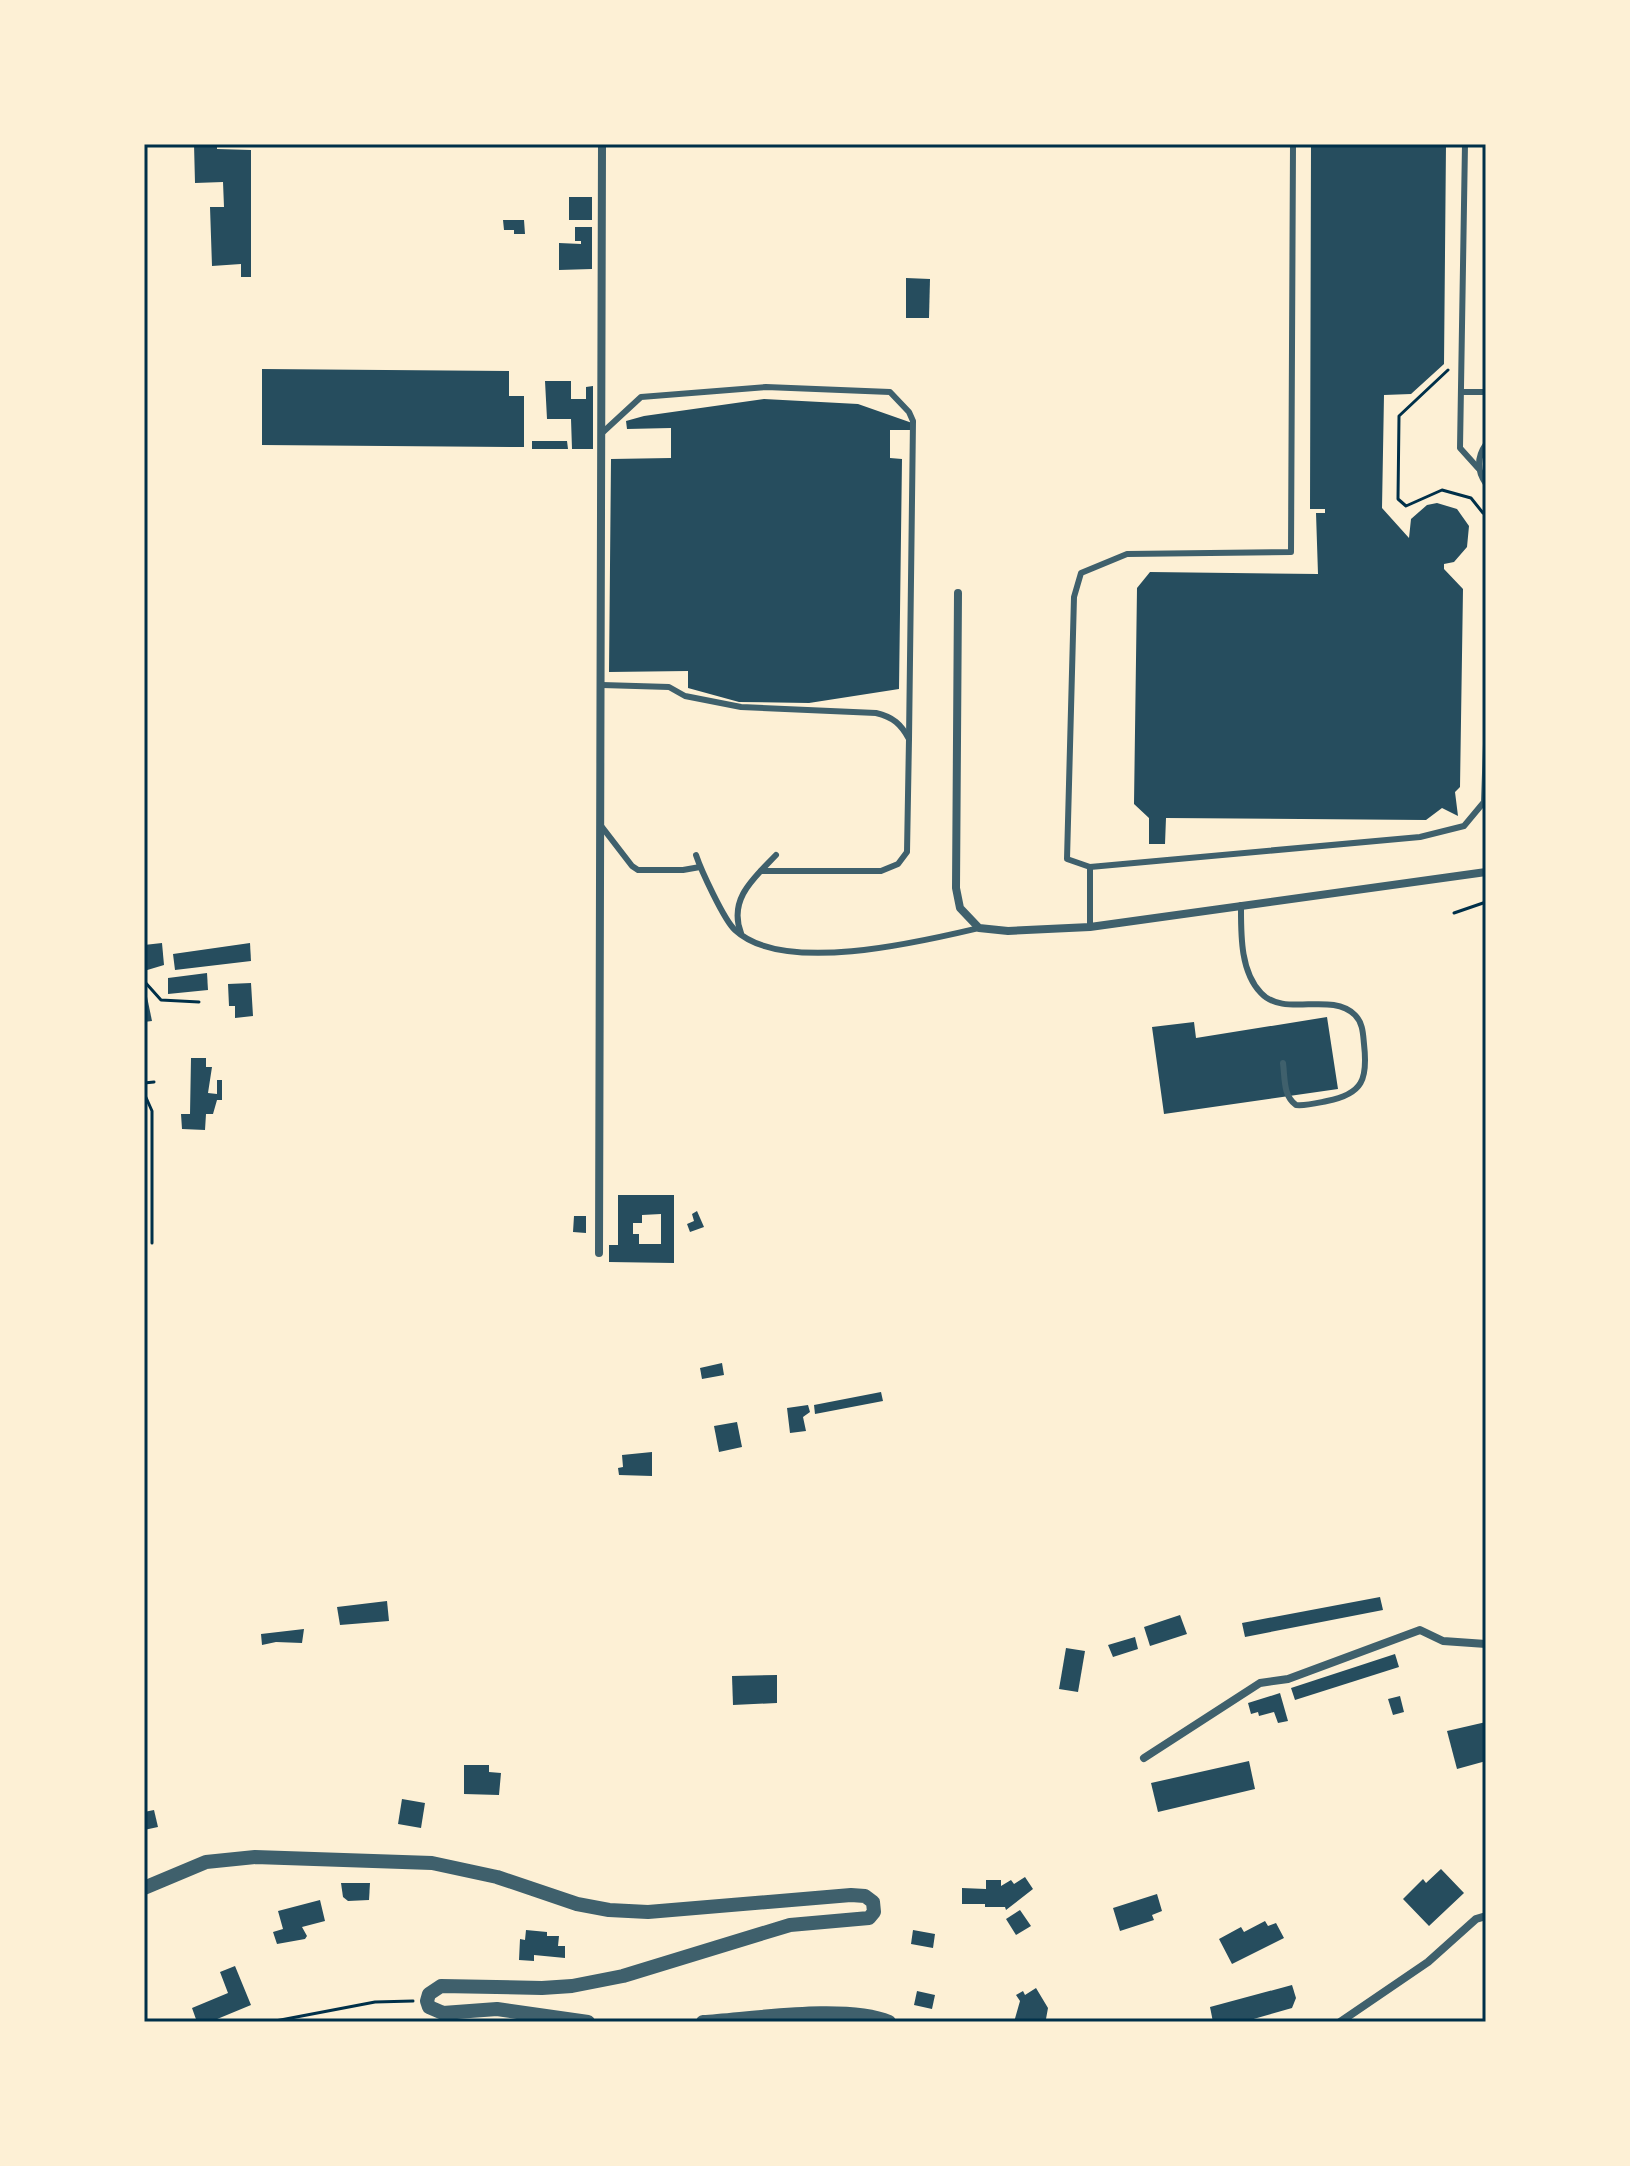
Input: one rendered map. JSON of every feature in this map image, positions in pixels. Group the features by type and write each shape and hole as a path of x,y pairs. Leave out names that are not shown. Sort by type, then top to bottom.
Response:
{"street":[{"path":"599,1253 602,144"},
{"path":"958,593 956,888 960,908 979,928 1008,931 1090,927 1486,872"},
{"path":"1144,1758 1260,1683 1288,1679 1420,1630 1443,1641 1486,1644"},
{"path":"144,1888 206,1862 279,1858 432,1863 497,1877 577,1904 609,1910 648,1912 851,1895 870,1898 874,1905 874,1912 869,1918 859,1921 790,1925 599,1981 542,1988 441,1986 429,1994 427,2001 429,2007 443,2013 497,2009 588,2022"},
{"path":"1340,2022 1428,1962 1476,1919 1486,1916"},
{"path":"703,2022 836,2013 872,2016 889,2022"}],"lane":[{"path":"1293,144 1291,552 1127,554 1081,573 1074,597 1067,859 1090,867 1420,837 1464,826 1485,802 1486,744"},
{"path":"1465,144 1460,448 1478,468 1486,484"},
{"path":"602,433 641,397 766,387 890,392 909,412 913,421 907,852 898,864 881,871 761,871"},
{"path":"1461,392 1486,392"},
{"path":"1478,468 1486,444"},
{"path":"602,685 669,687 685,696 738,707 876,713 895,720 909,739"},
{"path":"602,827 638,870 700,867"},
{"path":"696,855 733,928 763,946 821,954 883,947 979,928"},
{"path":"743,936 736,919 737,906 776,855"},
{"path":"1090,867 1090,927"},
{"path":"1241,905 1245,964 1260,992 1275,1002 1338,1006 1357,1017 1362,1027 1366,1057 1363,1080 1356,1090 1345,1097 1296,1105 1286,1092 1283,1063"}],"path":[{"path":"1451,366 1399,416 1398,499 1406,506 1442,490 1471,498 1483,513"},
{"path":"1454,913 1486,902"},
{"path":"144,981 161,1000 199,1002"},
{"path":"144,1083 154,1082"},
{"path":"144,1093 152,1111 152,1243"},
{"path":"270,2022 375,2002 427,2001"}],"building":[{"path":"194,144 217,144 217,149 251,150 251,277 241,277 241,264 212,266 210,207 224,207 223,182 195,183"},
{"path":"1311,144 1446,144 1444,364 1411,394 1384,395 1382,508 1409,538 1411,519 1427,505 1437,503 1457,509 1469,526 1467,547 1454,562 1444,564 1444,569 1463,589 1460,787 1455,792 1458,816 1442,808 1426,820 1166,818 1165,844 1149,844 1149,818 1134,804 1137,588 1150,572 1318,574 1316,513 1325,513 1325,509 1310,509"},
{"path":"569,197 592,197 592,220 569,220"},
{"path":"503,220 524,220 525,234 504,230"},
{"path":"575,227 592,227 592,269 559,270 559,243 581,244 581,241 575,241"},
{"path":"906,278 930,279 929,318 906,318"},
{"path":"262,369 509,371 509,396 524,396 524,447 262,445"},
{"path":"545,381 571,381 571,399 586,399 586,387 593,386 593,449 572,449 571,419 547,419"},
{"path":"764,399 858,404 915,424 914,430 890,430 890,458 902,459 899,689 809,703 739,702 688,688 688,671 609,672 611,459 671,458 671,428 627,429 626,421"},
{"path":"532,441 567,441 568,449 532,449"},
{"path":"162,943 164,965 144,971 144,945"},
{"path":"250,943 251,961 175,970 173,954"},
{"path":"207,973 208,990 168,994 168,978"},
{"path":"251,983 253,1016 235,1018 235,1006 229,1006 228,984"},
{"path":"144,988 152,1021 144,1022"},
{"path":"1327,1017 1338,1089 1164,1114 1152,1027 1194,1022 1196,1038"},
{"path":"191,1058 206,1058 206,1067 212,1067 208,1093 217,1094 217,1080 222,1080 222,1100 217,1100 213,1114 206,1114 205,1130 182,1129 181,1114 190,1114"},
{"path":"618,1195 674,1195 674,1263 609,1262 609,1245 618,1245","holes":["661,1214 661,1244 639,1244 639,1234 633,1234 633,1223 642,1223 642,1215"]},
{"path":"697,1211 704,1227 690,1232 687,1224 694,1221 692,1214"},
{"path":"574,1216 586,1216 586,1233 573,1232"},
{"path":"722,1363 724,1375 702,1379 700,1368"},
{"path":"881,1392 883,1401 815,1414 814,1405"},
{"path":"808,1405 810,1412 803,1417 806,1431 790,1433 787,1408"},
{"path":"737,1422 742,1447 719,1452 714,1426"},
{"path":"652,1452 652,1476 619,1475 618,1468 623,1467 622,1455"},
{"path":"1380,1597 1383,1610 1245,1637 1242,1623"},
{"path":"387,1601 389,1621 340,1625 337,1607"},
{"path":"1180,1615 1187,1634 1150,1646 1144,1627"},
{"path":"304,1629 302,1643 262,1645 261,1634"},
{"path":"1135,1637 1138,1649 1113,1657 1108,1645"},
{"path":"1066,1648 1085,1651 1078,1692 1059,1689"},
{"path":"1395,1654 1399,1667 1295,1700 1291,1688"},
{"path":"777,1675 777,1703 733,1705 732,1676"},
{"path":"1280,1693 1288,1721 1278,1723 1274,1712 1259,1716 1258,1712 1251,1714 1248,1703"},
{"path":"1400,1696 1404,1712 1393,1715 1388,1699"},
{"path":"1486,1722 1486,1761 1457,1769 1447,1731"},
{"path":"1249,1761 1255,1789 1158,1812 1151,1783"},
{"path":"464,1765 489,1765 489,1772 501,1773 499,1795 464,1794"},
{"path":"402,1799 425,1803 421,1828 398,1824"},
{"path":"154,1810 158,1827 144,1830 144,1812"},
{"path":"1441,1869 1464,1893 1429,1926 1403,1899 1423,1879 1426,1883"},
{"path":"1025,1877 1033,1889 1006,1910 1005,1907 985,1907 985,1904 962,1904 962,1888 986,1889 986,1880 1001,1880 1001,1886 1011,1880 1014,1884"},
{"path":"341,1883 370,1883 369,1900 348,1901 343,1897"},
{"path":"1157,1894 1162,1911 1152,1915 1154,1920 1120,1931 1113,1908"},
{"path":"320,1900 325,1921 302,1927 307,1936 305,1939 277,1944 273,1932 283,1929 278,1911"},
{"path":"1020,1910 1031,1926 1016,1935 1006,1919"},
{"path":"1265,1921 1268,1926 1276,1923 1284,1938 1232,1964 1219,1939 1241,1927 1244,1932"},
{"path":"526,1930 559,1936 558,1946 565,1946 565,1958 534,1955 534,1961 519,1960 520,1939 525,1940"},
{"path":"913,1930 935,1934 933,1948 911,1944"},
{"path":"235,1966 251,2005 210,2022 197,2022 192,2008 228,1993 220,1972"},
{"path":"1292,1985 1296,1998 1292,2008 1243,2022 1213,2022 1210,2007"},
{"path":"1036,1988 1048,2008 1046,2019 1054,2022 1014,2022 1020,2001 1016,1995 1023,1991 1025,1995"},
{"path":"917,1991 935,1995 932,2009 914,2005"}]}
